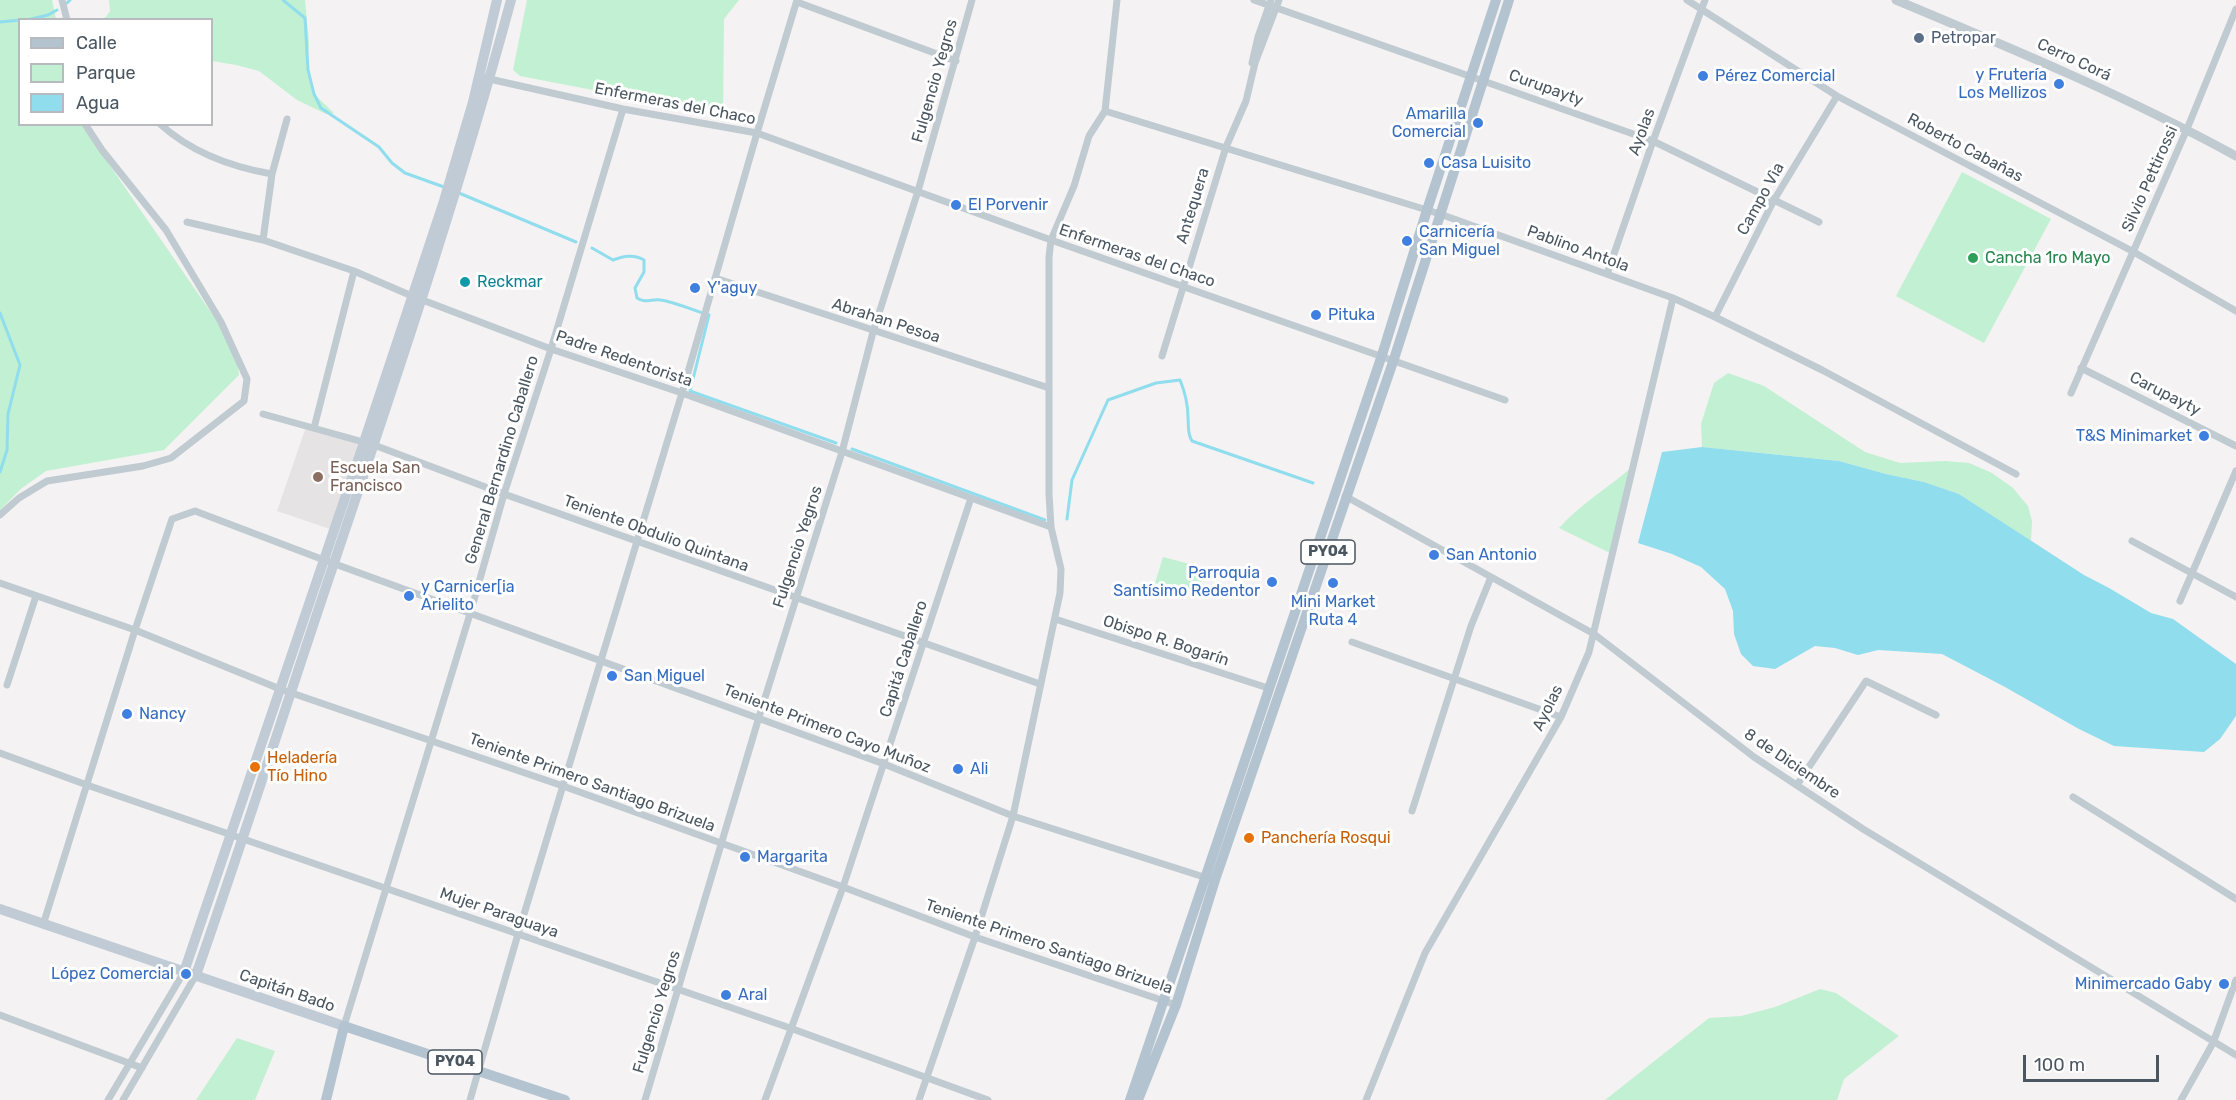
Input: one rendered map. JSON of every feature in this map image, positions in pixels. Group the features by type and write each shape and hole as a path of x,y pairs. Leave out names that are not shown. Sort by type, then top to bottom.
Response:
{"main road":[{"path":"485,78 497,0"},
{"path":"184,972 280,689 329,562 448,202 511,0"},
{"name":"PY04","path":"1138,1100 1176,1005 1210,879 1268,688 1382,355 1496,0"},
{"name":"PY04","path":"1130,1100 1347,497 1394,359 1509,0"},
{"path":"196,975 292,692 329,562"},
{"name":"Capitán Bado","path":"0,909 566,1100"},
{"path":"326,1100 344,1026"}],"street":[{"path":"62,0 66,18"},
{"name":"Fulgencio Yegros","path":"645,1100 759,717 842,452 873,332 918,191 972,0"},
{"path":"919,1100 975,937 1013,816 1055,620 1061,569 1051,527 1049,494 1048,257 1051,240 1074,186 1089,136 1105,111 1117,0"},
{"name":"Curupayty","path":"1254,0 1272,4 1653,141 1819,222"},
{"name":"Antequera","path":"1161,356 1226,147 1246,101 1250,70 1258,38 1272,4 1279,0"},
{"name":"Roberto Cabañas","path":"1687,0 1837,96 2132,251 2236,311"},
{"name":"Ayolas","path":"1607,274 1705,0"},
{"name":"Cerro Corá","path":"1896,0 2040,60 2187,129 2236,156"},
{"path":"470,1100 518,934 638,542 756,133 797,1 956,61"},
{"name":"Silvio Pettirossi","path":"2071,393 2187,129 2236,9"},
{"name":"Enfermeras del Chaco","path":"485,78 623,109 756,133 1182,287 1394,359 1505,400"},
{"name":"Campo Vìa","path":"1715,317 1774,200 1837,96"},
{"name":"General Bernardino Caballero","path":"344,1026 623,109"},
{"name":"Pablino Antola","path":"1105,111 1440,214 1673,298 1822,370 2016,474"},
{"path":"263,240 272,174 287,119"},
{"path":"0,515 18,498 47,481 143,466 171,458 244,401 247,379 221,322 166,230 102,150 86,126"},
{"path":"162,126 174,137 208,156 272,174"},
{"name":"Padre Redentorista","path":"187,222 263,240 354,271 551,349 682,393 1051,527"},
{"path":"314,428 354,271"},
{"name":"Abrahan Pesoa","path":"715,278 873,332 1049,388"},
{"name":"Ayolas","path":"1366,1100 1425,953 1561,717 1589,651 1673,298"},
{"name":"Carupayty","path":"2081,368 2236,446"},
{"name":"Teniente Obdulio Quintana","path":"263,414 369,443 504,494 1040,684"},
{"path":"2180,601 2236,471"},
{"name":"8 de Diciembre","path":"1335,492 1594,634 1754,757 1873,835 2236,1055"},
{"name":"Capitá Caballero","path":"765,1100 843,887 971,498"},
{"name":"Teniente Primero Cayo Muñoz","path":"135,630 172,519 195,511 470,614 759,717 1013,816 1210,879"},
{"path":"2132,541 2236,597"},
{"path":"1412,811 1471,626 1491,577"},
{"name":"Teniente Primero Santiago Brizuela","path":"0,583 135,630 280,689 563,786 975,937 1176,1005"},
{"path":"7,685 36,597"},
{"name":"Obispo R. Bogarín","path":"1055,620 1268,688"},
{"path":"43,925 135,630"},
{"path":"1352,642 1561,717"},
{"path":"1797,785 1866,681 1936,715"},
{"name":"Mujer Paraguaya","path":"0,753 790,1028 988,1100"},
{"path":"2073,797 2236,899"},
{"path":"108,1100 184,972"},
{"path":"123,1100 196,975"},
{"path":"2181,1100 2213,1043 2236,980"},
{"path":"0,1015 142,1068"}],"shaded area":[{"name":"Escuela San Francisco","path":"306,427 358,443 330,529 277,511"}],"green space":[{"path":"0,0 52,0 56,18 18,18 18,126 83,126 232,343 239,375 164,450 46,471 22,488 0,510"},
{"path":"109,0 305,0 309,43 307,72 314,94 334,113 326,114 297,100 259,71 213,61 213,18 103,18 110,11"},
{"path":"527,0 739,0 724,19 723,115 520,76 513,70"},
{"name":"Cancha 1ro Mayo","path":"1962,172 2051,219 1984,343 1896,296"},
{"path":"1728,373 1764,386 1865,452 1900,463 1945,461 1969,463 1992,473 2013,488 2028,506 2032,521 2031,541 1959,494 1924,482 1839,461 1702,447 1701,424 1714,383"},
{"path":"1632,467 1612,554 1559,528 1575,512"},
{"path":"1163,557 1205,568 1198,595 1155,583"},
{"path":"1820,989 1836,993 1899,1036 1844,1079 1837,1100 1605,1100 1709,1018 1741,1016 1775,1007"},
{"path":"237,1038 275,1051 255,1100 196,1100"}],"water":[{"path":"1702,447 1839,461 1924,482 1959,494 2084,575 2151,613 2173,619 2236,664 2236,716 2220,739 2204,752 2114,746 1942,654 1878,650 1858,655 1835,648 1815,646 1775,669 1753,666 1741,654 1734,634 1733,611 1725,589 1701,567 1672,554 1638,543 1662,452"}],"waterway":[{"path":"67,3 70,0"},
{"path":"283,0 305,18 308,70 314,94 321,108 379,147 392,163 405,173 444,187"},
{"path":"35,18 57,10"},
{"path":"0,22 18,20"},
{"path":"459,193 576,242"},
{"path":"592,248 613,260 629,256 644,260 644,272 635,288 637,298 643,301 667,301 709,315 690,391 836,443"},
{"path":"0,313 20,365 8,414 7,450 0,472"},
{"path":"1067,519 1072,480 1108,400 1156,383 1180,380 1186,399 1189,433 1192,441 1313,483"},
{"path":"852,449 1045,520"}],"place":[{"name":"Petropar","path":"1919,38"},
{"name":"Pérez Comercial","path":"1703,76"},
{"name":"y Frutería Los Mellizos","path":"2059,84"},
{"name":"Amarilla Comercial","path":"1478,123"},
{"name":"Casa Luisito","path":"1429,163"},
{"name":"El Porvenir","path":"956,205"},
{"name":"Carnicería San Miguel","path":"1407,241"},
{"name":"Cancha 1ro Mayo","path":"1973,258"},
{"name":"Reckmar","path":"465,282"},
{"name":"Y'aguy","path":"695,288"},
{"name":"Pituka","path":"1316,315"},
{"name":"T&S Minimarket","path":"2204,436"},
{"name":"Escuela San Francisco","path":"318,477"},
{"name":"San Antonio","path":"1434,555"},
{"name":"Parroquia Santísimo Redentor","path":"1272,582"},
{"name":"Mini Market Ruta 4","path":"1333,583"},
{"name":"y Carnicer[ia Arielito","path":"409,596"},
{"name":"San Miguel","path":"612,676"},
{"name":"Nancy","path":"127,714"},
{"name":"Heladería Tío Hino","path":"255,767"},
{"name":"Ali","path":"958,769"},
{"name":"Panchería Rosqui","path":"1249,838"},
{"name":"Margarita","path":"745,857"},
{"name":"López Comercial","path":"186,974"},
{"name":"Minimercado Gaby","path":"2224,984"},
{"name":"Aral","path":"726,995"}]}
